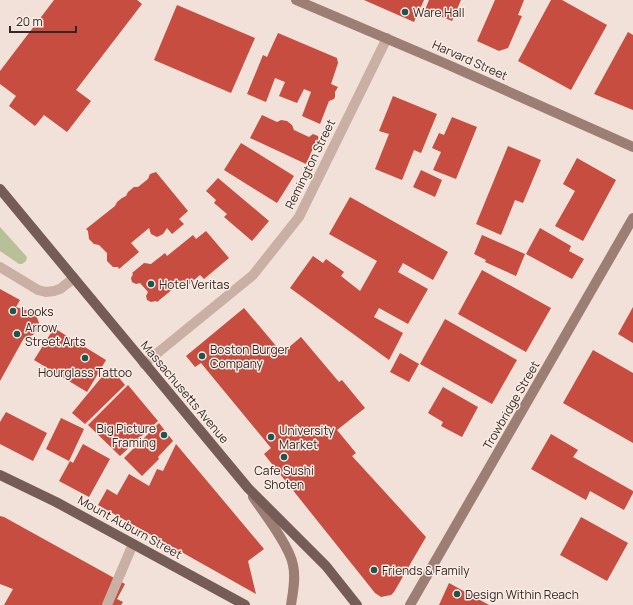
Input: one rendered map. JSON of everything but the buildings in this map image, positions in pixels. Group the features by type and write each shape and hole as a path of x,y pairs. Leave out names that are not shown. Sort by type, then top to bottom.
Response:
{"main road":[{"name":"Harvard Street","path":"296,0 387,38 633,147"},
{"name":"Massachusetts Avenue","path":"0,188 248,488 326,566 357,605"},
{"name":"Trowbridge Street","path":"410,605 633,218"},
{"name":"Mount Auburn Street","path":"0,475 56,502 245,605"},
{"path":"248,488 286,547 292,559 294,575 290,605"}],"street":[{"name":"Remington Street","path":"144,364 253,275 299,217 387,38"},
{"path":"0,267 38,290 46,292 60,289 74,278"},
{"path":"107,605 133,544"}],"green space":[{"path":"0,227 27,257 26,261 22,264 19,264 0,251"}],"place":[{"name":"Ware Hall","path":"405,12"},
{"name":"Hotel Veritas","path":"151,284"},
{"name":"Looks","path":"13,311"},
{"name":"Arrow Street Arts","path":"17,334"},
{"name":"Boston Burger Company","path":"202,356"},
{"name":"Hourglass Tattoo","path":"85,358"},
{"name":"Big Picture Framing","path":"164,435"},
{"name":"University Market","path":"271,437"},
{"name":"Cafe Sushi Shoten","path":"284,457"},
{"name":"Friends & Family","path":"374,570"},
{"name":"Design Within Reach","path":"457,594"}]}
